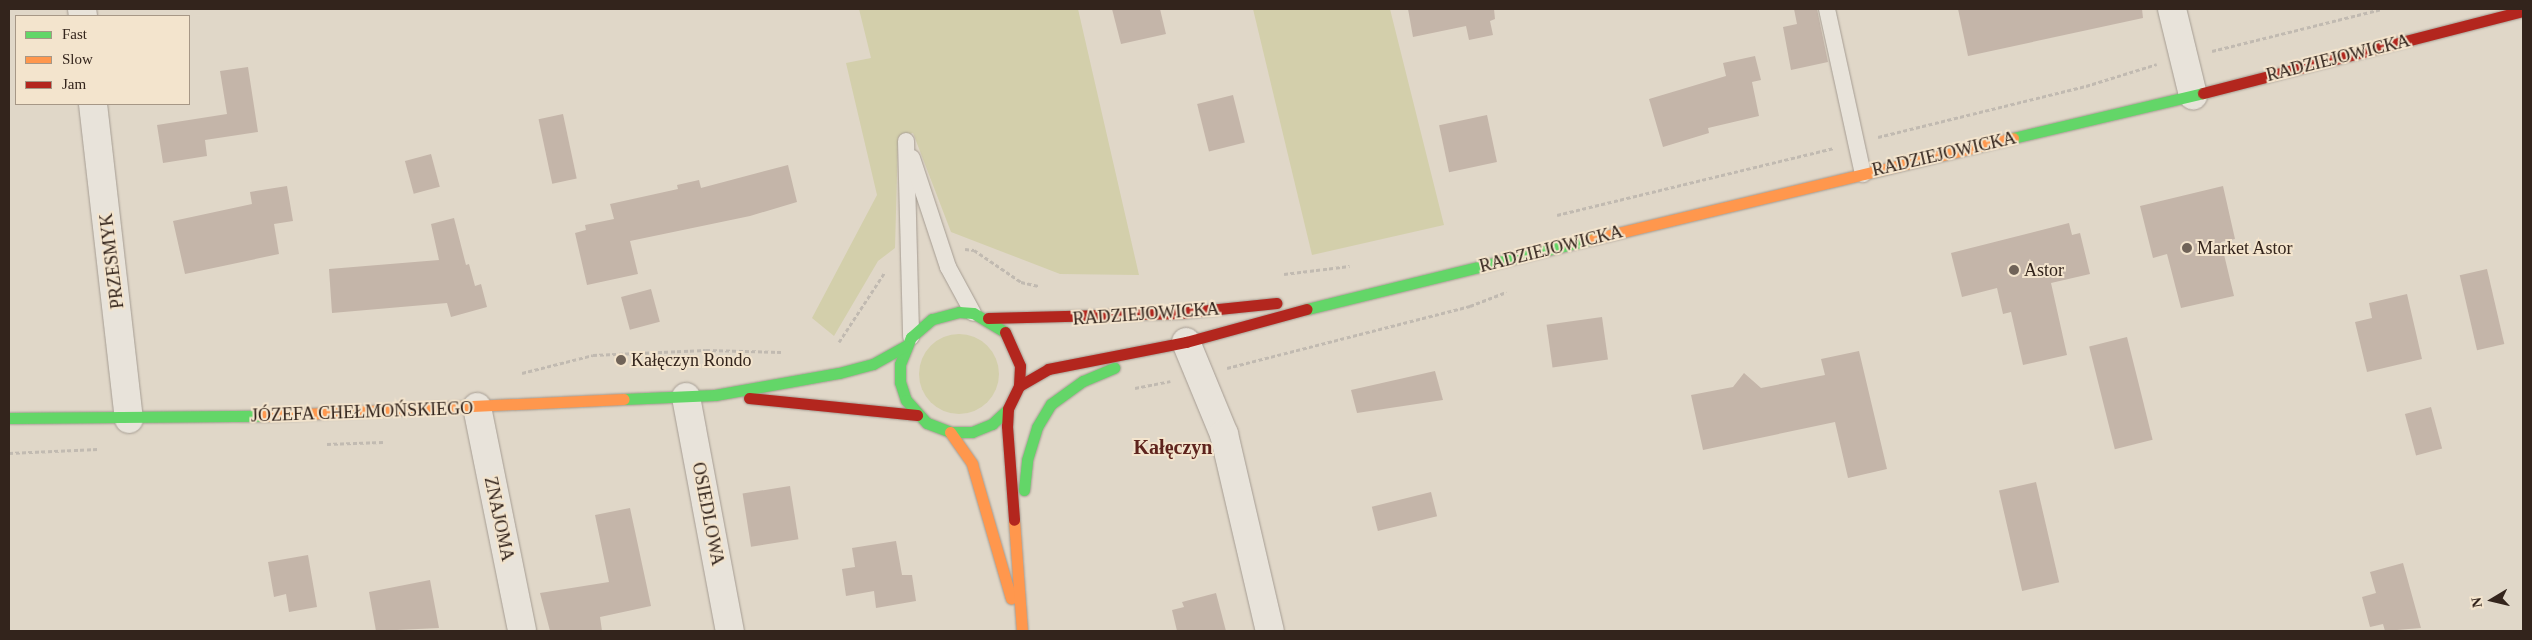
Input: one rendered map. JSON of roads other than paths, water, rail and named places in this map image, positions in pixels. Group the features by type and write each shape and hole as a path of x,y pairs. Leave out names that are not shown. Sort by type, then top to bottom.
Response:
{"main road":[{"name":"RADZIEJOWICKA","path":"1019,386 1048,369 1186,342 1364,294 2193,95 2521,10"},
{"name":"RADZIEJOWICKA","path":"980,316 1180,313 1364,294"},
{"path":"959,312 980,316 1004,330 1015,346 1020,366 1019,386 1008,409 992,424 972,432 950,432 917,415 900,382 908,342 932,318 959,312"},
{"name":"JÓZEFA CHEŁMOŃSKIEGO","path":"715,395 839,373 873,364 908,342"},
{"path":"1019,552 1027,460 1037,427 1050,404 1083,380 1186,342"},
{"name":"JÓZEFA CHEŁMOŃSKIEGO","path":"9,418 129,418 476,407 715,395 917,415"},
{"path":"1008,409 1019,552 1021,631"},
{"path":"950,432 972,464 1021,631"}],"street":[{"path":"2172,9 2193,95"},
{"name":"PRZESMYK","path":"93,105 129,418"},
{"name":"RADZIEJOWICKA","path":"1186,342 1198,376 1224,434 1270,631"},
{"name":"OSIEDLOWA","path":"686,396 730,631"},
{"name":"ZNAJOMA","path":"476,407 522,631"}],"lane":[{"path":"1827,9 1863,174"},
{"path":"908,342 909,255 906,141 941,248 959,294 980,316"}],"place":[{"name":"Market Astor","path":"2187,248"},
{"name":"Astor","path":"2014,270"},
{"name":"Kałęczyn Rondo","path":"621,360"}],"district":[{"name":"Kałęczyn","path":"1173,447"}]}
